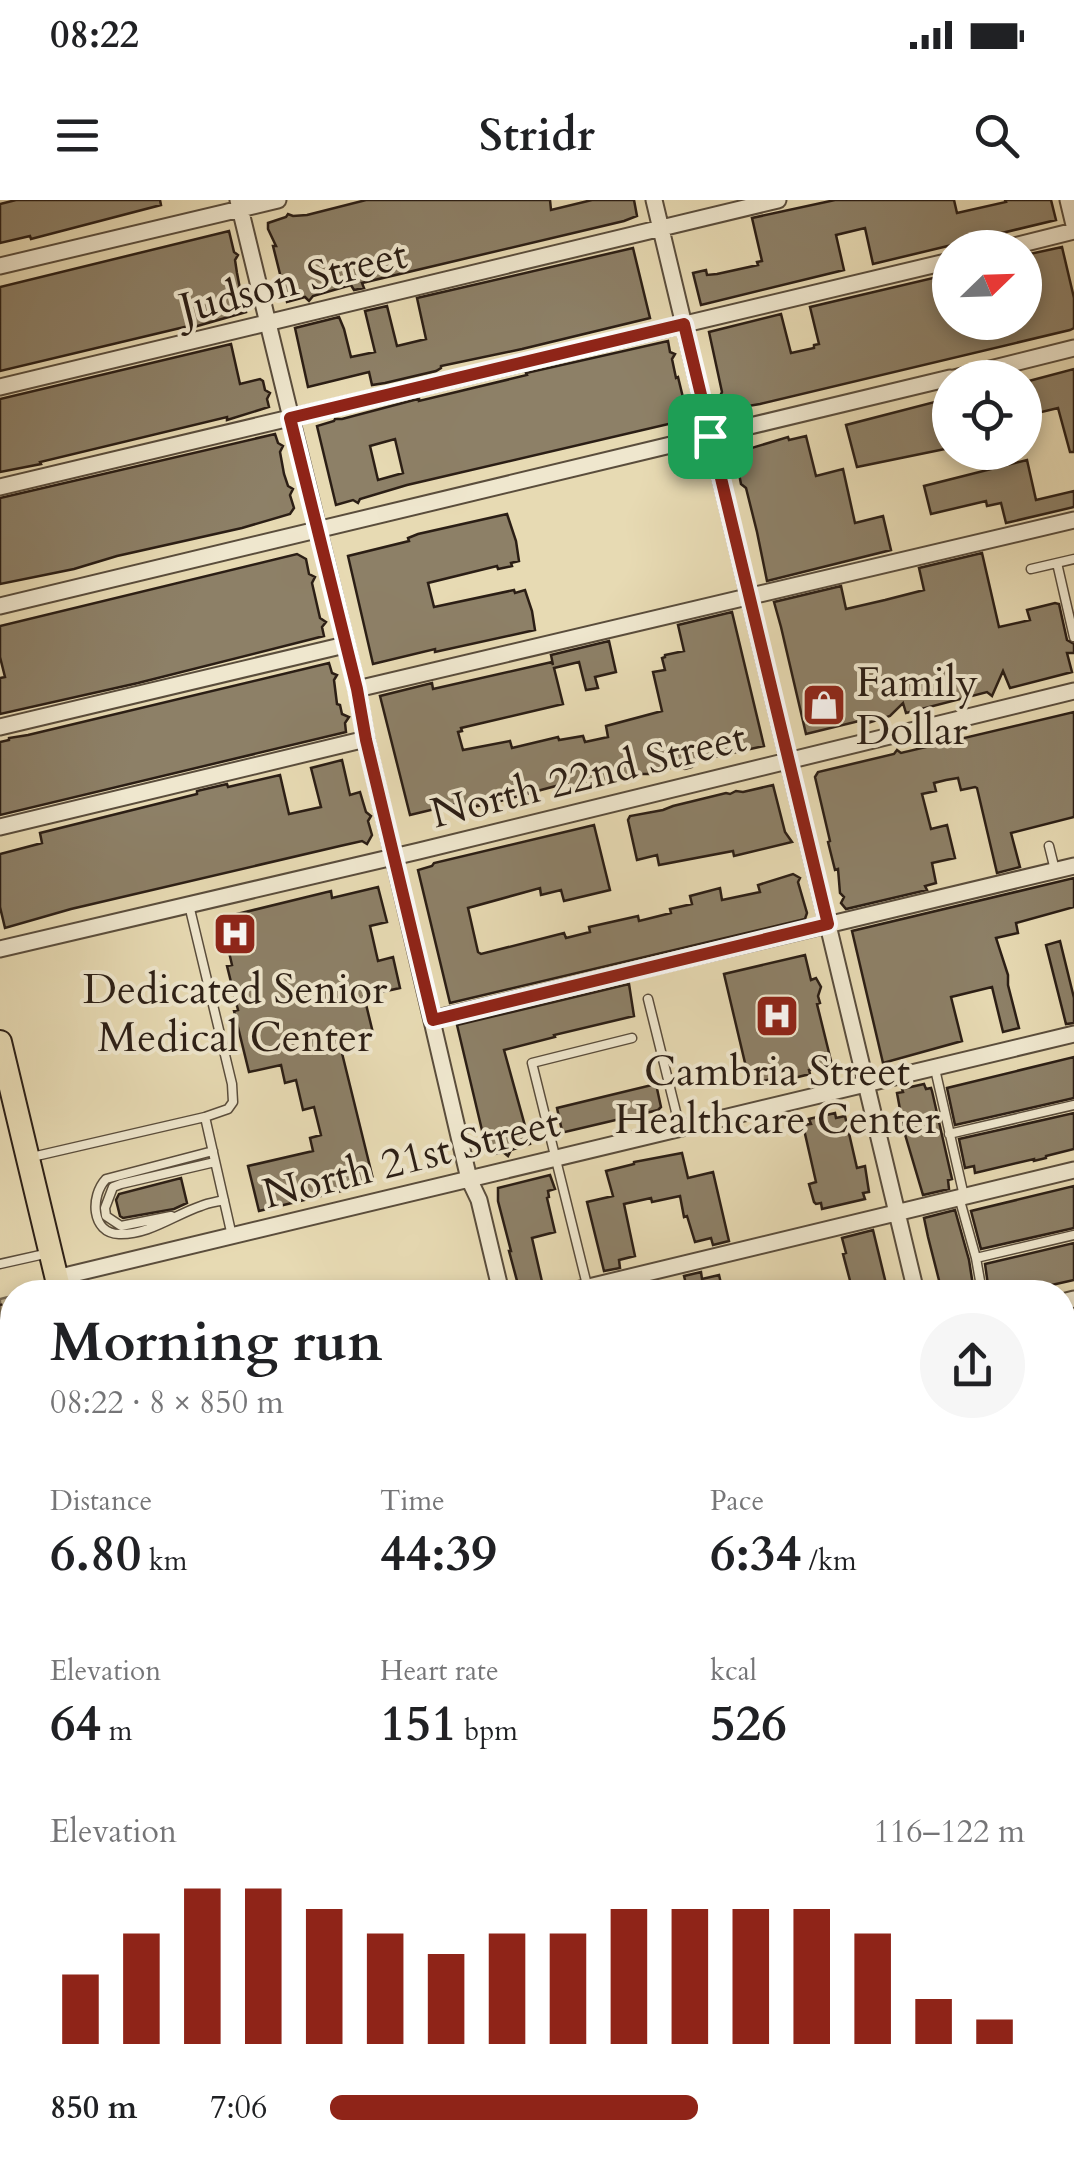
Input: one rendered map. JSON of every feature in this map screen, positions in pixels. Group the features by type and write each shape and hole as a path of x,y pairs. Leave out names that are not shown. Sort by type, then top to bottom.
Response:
{"main road":[{"path":"0,1042 57,1280"}],"street":[{"path":"0,266 239,204 278,200"},
{"path":"654,200 913,1280"},
{"name":"Judson Street","path":"0,387 778,200"},
{"path":"1042,237 1074,228 1068,200"},
{"path":"239,204 357,689 469,1179 479,1200 498,1280"},
{"path":"0,487 932,265"},
{"path":"1025,360 1074,348"},
{"path":"0,606 932,383"},
{"path":"357,689 1074,520"},
{"path":"0,727 345,645"},
{"name":"North 22nd Street","path":"0,949 1074,691"},
{"path":"0,827 366,740"},
{"path":"433,1020 1074,866"},
{"name":"North 21st Street","path":"76,1280 232,1236 1074,1034"},
{"path":"628,1280 1074,1170"}],"lane":[{"path":"1031,569 1074,559"},
{"path":"1056,563 1074,638"},
{"path":"1049,846 1055,870"},
{"path":"28,1158 205,1117 228,1109 233,1102 189,905"},
{"path":"648,999 680,1128"},
{"path":"586,1280 532,1062 632,1038"},
{"path":"934,1067 980,1280"},
{"path":"950,1134 1074,1105"},
{"path":"205,1117 232,1236"},
{"path":"213,1151 106,1178 100,1185 94,1212 101,1224 118,1234 160,1225 202,1205 224,1200"},
{"path":"178,1215 121,1226 106,1216 105,1208 114,1188 121,1184 215,1162"},
{"path":"976,1258 1074,1235"},
{"path":"0,1264 50,1252"}],"building":[{"path":"16,200 160,200 161,205 31,239 30,236 0,243 0,204"},
{"path":"366,200 550,200 551,210 592,200 634,200 637,216 362,283 364,288 354,290 351,285 313,296 309,301 305,297 287,302 268,223 288,214 307,215"},
{"path":"835,200 954,200 957,213 1005,200 1051,200 1056,220 1014,230 932,230 932,250 873,264 865,228 836,235 844,270 701,305 693,273 706,270 707,275 717,274 762,261 752,218"},
{"path":"229,231 238,255 235,260 241,294 247,297 246,312 0,371 0,287"},
{"path":"1062,247 1074,298 1074,328 1042,337 1042,251"},
{"path":"633,248 650,318 441,366 436,371 385,383 372,385 369,372 308,387 295,328 339,317 351,357 375,352 365,311 387,306 397,346 426,339 417,298"},
{"path":"932,278 932,340 1028,340 725,410 727,403 719,398 722,392 709,332 781,314 791,353 814,348 819,344 810,307"},
{"path":"668,341 670,352 675,354 672,359 688,418 679,430 677,422 407,485 360,499 358,503 353,500 336,505 317,426","holes":["395,439 403,473 378,480 370,446"]},
{"path":"231,344 240,384 263,381 270,393 269,407 0,472 0,399"},
{"path":"1074,369 1074,452 1070,452 1058,408 1042,412 1042,377"},
{"path":"932,403 932,452 857,467 846,425"},
{"path":"275,434 283,446 280,452 284,474 293,489 290,495 294,508 290,514 0,584 0,498"},
{"path":"806,436 816,476 843,469 855,523 883,516 891,550 767,581 735,453 788,437 789,440"},
{"path":"987,470 1029,470 1036,500 1074,491 1074,507 1006,523 1001,503 987,506 986,501 931,514 924,486"},
{"path":"507,514 519,561 511,563 512,566 428,583 434,607 525,590 535,630 373,664 348,556 409,541 418,534"},
{"path":"982,553 999,627 1030,620 1027,610 1059,604 1067,640 1074,644 1074,653 1067,653 1072,672 1010,688 1003,671 992,696 987,692 906,713 903,703 890,716 865,724 859,721 806,734 774,602 841,586 846,609 885,600 924,590 919,568"},
{"path":"297,554 306,559 309,574 315,577 312,583 320,618 326,622 322,627 324,636 0,714 0,678 5,677 0,657 0,626"},
{"path":"732,612 764,746 696,761 685,769 680,766 571,790 567,783 489,804 466,808 464,802 410,815 380,696 432,683 433,689 552,662 553,665 551,655 609,641 616,672 595,677 598,688 586,690 579,662 554,668 563,704 461,728 458,732 463,750 510,741 512,748 558,737 559,740 583,736 585,742 608,737 606,726 662,711 653,672 665,670 665,655 684,651 678,625"},
{"path":"329,663 332,673 337,675 337,704 342,714 349,717 346,732 0,815 0,742"},
{"path":"1074,712 1074,817 1011,833 1020,867 997,873 977,788 961,790 958,778 946,780 934,783 936,791 922,794 931,829 947,825 955,858 932,863 936,883 925,886 927,890 846,909 841,903 844,897 828,842 815,777 818,772 894,754 897,750 901,753"},
{"path":"342,760 350,795 360,792 371,816 368,821 372,835 367,844 362,841 340,846 5,928 0,907 0,854 42,843 40,833 197,791 280,775 289,814 321,807 311,768"},
{"path":"773,785 785,832 792,842 734,856 733,851 659,865 657,855 637,860 630,816"},
{"path":"594,825 610,890 564,901 561,890 541,895 540,888 468,908 478,952 564,933 566,938 590,932 589,927 671,913 670,909 692,904 690,896 720,888 722,900 760,892 758,885 793,874 800,878 805,919 450,1003 418,870"},
{"path":"1074,878 1074,907 1016,923 1018,933 996,938 1019,1028 1003,1032 992,987 951,997 962,1041 883,1063 852,931"},
{"path":"378,887 387,922 370,926 378,961 393,957 400,988 364,996 373,1033 339,1041 374,1183 259,1211 248,1166 313,1151 310,1138 321,1135 314,1107 303,1110 296,1080 285,1083 281,1065 249,1072 234,1011 238,1010 227,966 232,965 221,918 331,891 332,898"},
{"path":"1060,941 1074,998 1074,1023 1066,1024 1046,945"},
{"name":"Cambria Street Healthcare Center","path":"805,955 811,980 816,978 821,987 817,1004 832,1065 794,1078 793,1074 750,1084 724,974"},
{"path":"629,984 634,1016 504,1050 530,1144 511,1150 508,1156 488,1151 457,1025"},
{"path":"1074,1057 1074,1098 955,1125 947,1088"},
{"path":"656,1084 661,1107 658,1110 562,1131 557,1108"},
{"path":"924,1084 932,1091 952,1179 948,1180 949,1189 923,1195 897,1093"},
{"path":"835,1113 836,1118 845,1116 857,1168 865,1166 869,1192 863,1193 865,1199 822,1209 821,1203 814,1202 809,1184 816,1182 803,1125 811,1124 809,1119"},
{"path":"1074,1113 1074,1149 975,1173 974,1166 965,1168 959,1139"},
{"path":"682,1153 688,1178 713,1172 729,1241 713,1245 711,1238 695,1242 680,1196 624,1204 635,1256 619,1260 620,1268 604,1271 587,1202 613,1196 606,1171"},
{"path":"550,1175 555,1189 548,1191 547,1198 555,1232 532,1238 542,1280 517,1280 498,1188"},
{"path":"181,1178 187,1203 174,1209 120,1216 116,1200 119,1194"},
{"path":"1074,1186 1074,1228 981,1249 971,1211"},
{"path":"955,1210 972,1280 939,1280 924,1218"},
{"path":"873,1230 885,1280 850,1280 842,1238"},
{"path":"1074,1243 1074,1280 987,1280 985,1264"},
{"path":"701,1272 702,1279 719,1275 720,1280 685,1280 684,1276"}],"place":[{"name":"Family Dollar","path":"824,705"},
{"name":"Dedicated Senior Medical Center","path":"235,934"},
{"name":"Cambria Street Healthcare Center","path":"777,1016"}],"route":[{"path":"684,324 710,436 828,924 433,1020 290,418 684,324"}]}
